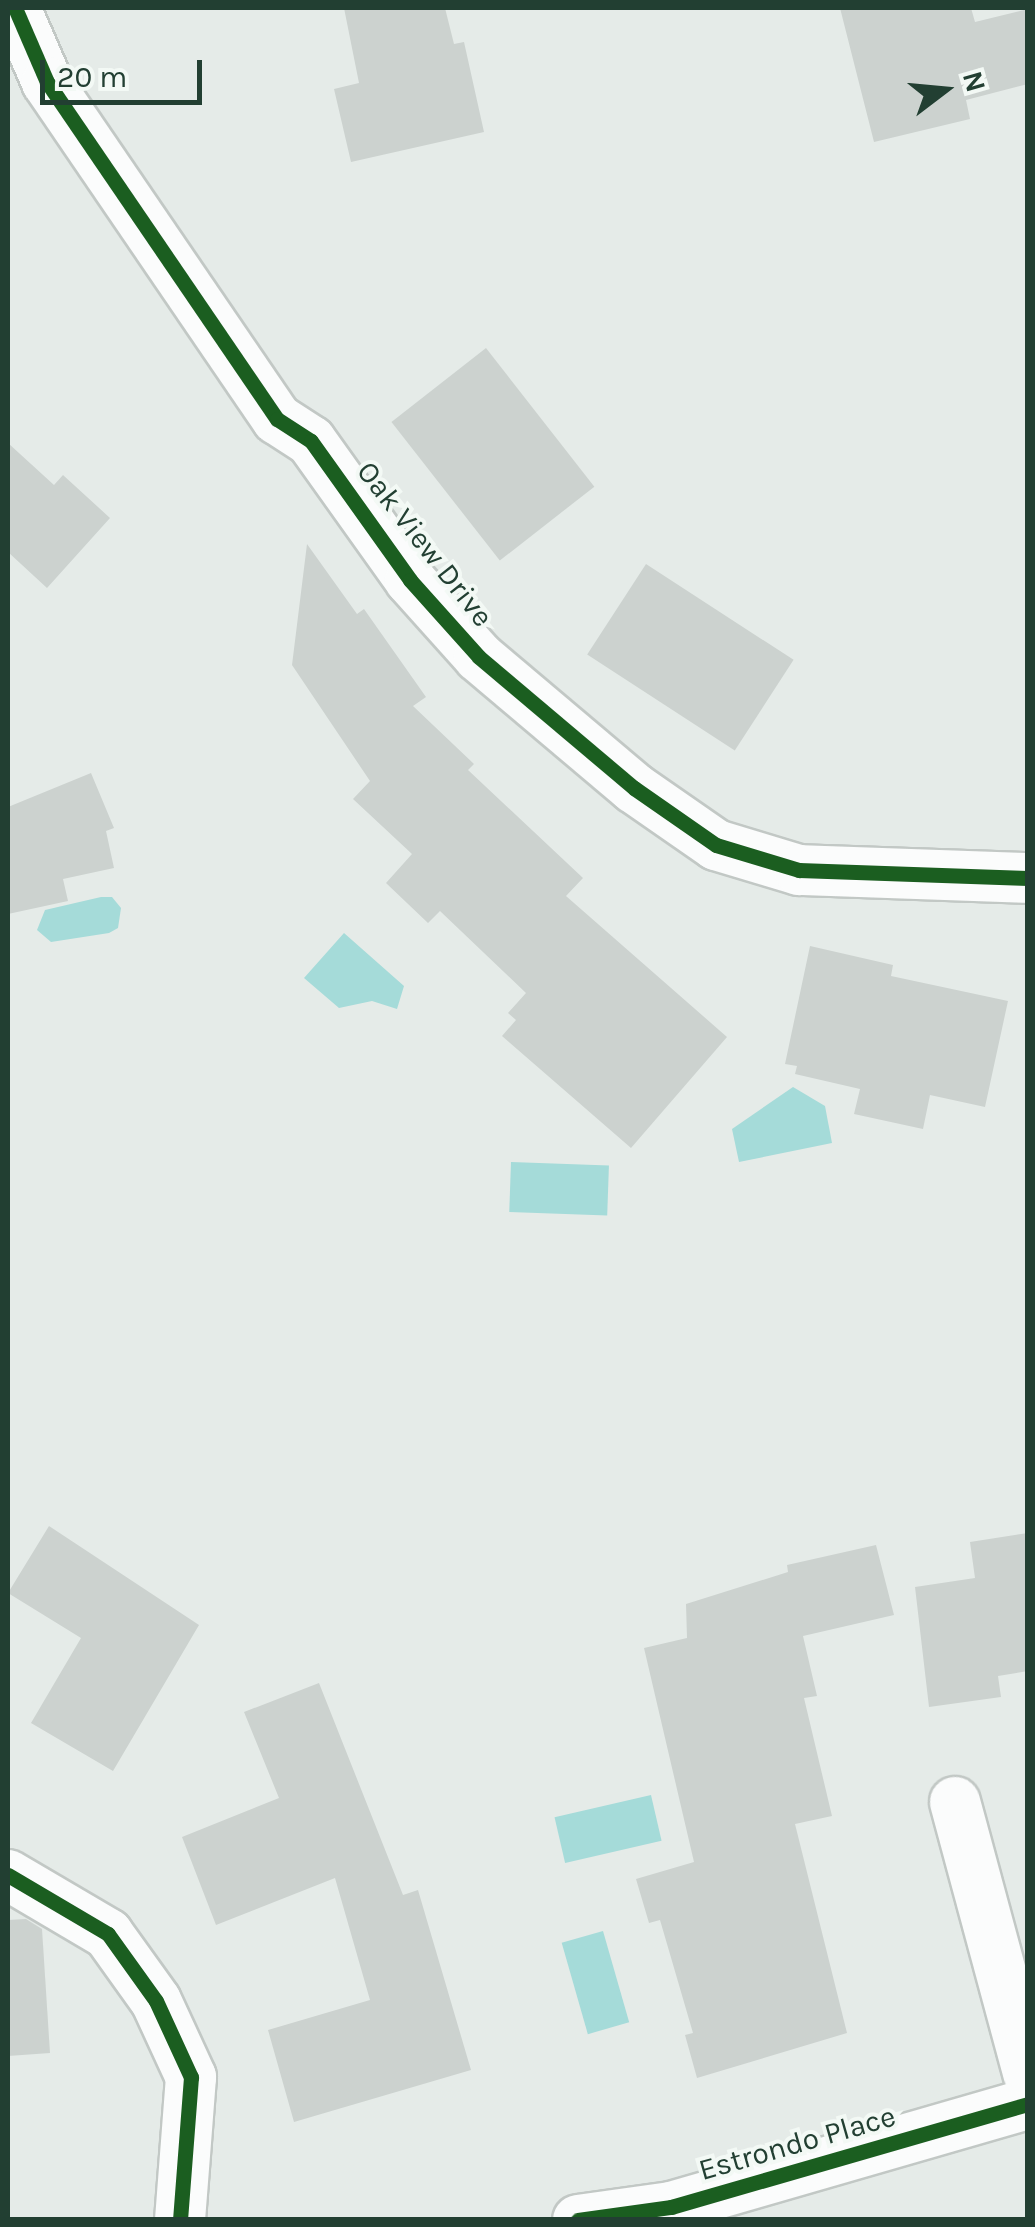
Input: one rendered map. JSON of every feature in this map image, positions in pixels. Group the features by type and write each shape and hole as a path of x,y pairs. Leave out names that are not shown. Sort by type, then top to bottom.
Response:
{"street":[{"name":"Oak View Drive","path":"15,8 47,82 277,419 310,441 410,580 479,656 634,788 716,845 799,870 1028,878"},
{"path":"955,1802 1028,2073"},
{"path":"8,1876 108,1934 156,2001 191,2077 180,2220"},
{"name":"Estrondo Place","path":"578,2220 671,2207 1028,2104"}],"water":[{"path":"112,897 121,908 118,928 109,933 51,942 37,930 45,910"},
{"path":"344,933 404,986 397,1009 372,1001 339,1008 304,978"},
{"path":"793,1087 825,1106 832,1143 739,1162 732,1129"},
{"path":"511,1162 609,1165 607,1215 509,1212"},
{"path":"651,1795 662,1841 565,1863 555,1817"},
{"path":"603,1931 629,2022 588,2034 562,1943"}],"building":[{"path":"344,8 445,8 454,44 464,42 484,132 351,162 334,89 359,83"},
{"path":"840,8 971,8 975,22 1028,9 1028,84 966,100 970,119 874,142"},
{"path":"486,348 594,487 500,561 391,422"},
{"path":"8,443 54,485 63,475 110,518 47,588 8,552"},
{"path":"307,544 357,614 364,609 426,697 413,706 474,764 468,770 583,878 566,896 727,1037 631,1148 502,1036 516,1020 508,1013 526,993 440,911 428,923 386,883 412,854 353,799 370,781 292,665"},
{"path":"646,564 794,660 735,750 587,655"},
{"path":"91,773 114,828 106,831 114,868 63,879 68,901 8,914 8,807"},
{"path":"810,946 893,965 891,976 1008,1001 985,1107 930,1095 923,1129 854,1114 860,1089 795,1074 797,1066 785,1064"},
{"path":"49,1526 199,1625 113,1771 31,1723 81,1638 8,1593"},
{"path":"1028,1533 1028,1671 998,1676 1001,1697 929,1707 915,1587 975,1578 970,1542"},
{"path":"876,1545 894,1615 803,1636 817,1696 804,1698 832,1816 795,1824 847,2033 697,2078 685,2035 693,2033 660,1920 649,1923 636,1879 694,1862 644,1648 687,1638 686,1604 788,1572 787,1565"},
{"path":"319,1683 403,1895 418,1890 471,2070 294,2122 268,2030 370,2000 335,1878 216,1925 182,1837 279,1798 244,1712"},
{"path":"26,1919 42,1929 50,2053 8,2056 8,1920"}],"cycle path":[{"path":"15,8 47,82 277,419 311,441 410,580 479,657 634,788 716,845 799,870 1028,878"},
{"path":"8,1875 108,1934 156,2001 191,2077 180,2220"},
{"path":"578,2220 671,2207 1028,2104"}]}
